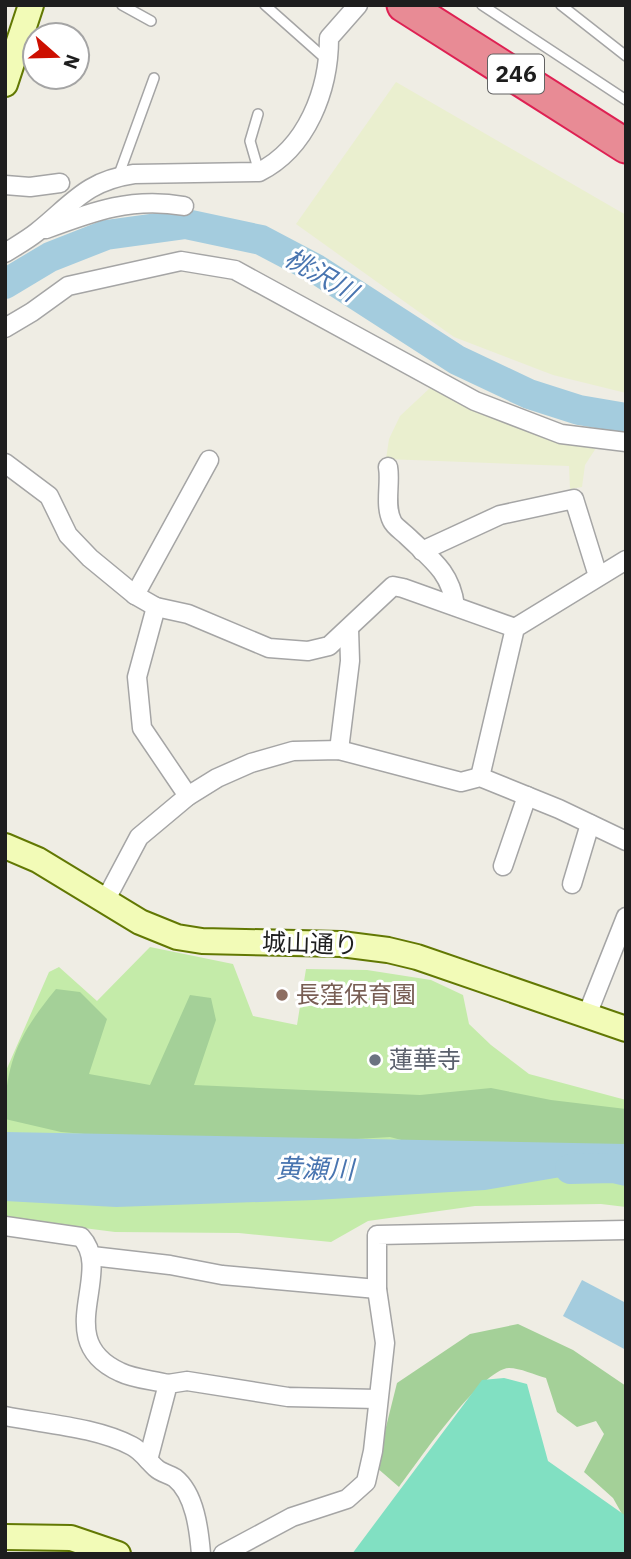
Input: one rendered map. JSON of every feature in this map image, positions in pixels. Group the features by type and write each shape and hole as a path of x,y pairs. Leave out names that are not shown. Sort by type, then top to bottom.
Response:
{"highway":[{"name":"246","path":"404,5 626,146"},
{"name":"246","path":"449,5 626,119"}],"street":[{"path":"7,71 31,5"},
{"path":"5,253 36,233 94,185 118,177 134,174 259,172 275,164 293,148 323,92 329,62 329,38 352,11"},
{"path":"5,185 30,187 60,183"},
{"path":"36,233 90,212 114,206 184,205"},
{"path":"5,328 68,286 181,261 235,270 475,401 561,434 626,442"},
{"path":"135,596 209,460"},
{"path":"5,463 49,496 68,535 90,558 135,596 156,607 188,614 269,648 308,651 329,646 393,586 515,628"},
{"path":"388,467 391,481 388,496 392,521 444,573 453,587 455,606"},
{"path":"422,551 500,515 574,499 598,576"},
{"path":"480,777 515,628 626,560"},
{"path":"156,607 137,677 142,728 188,796"},
{"path":"339,750 350,662 349,629"},
{"path":"105,901 139,837 188,796 251,763 293,751 339,750 461,782 480,777 626,841"},
{"path":"503,866 527,796"},
{"path":"572,884 590,824"},
{"name":"城山通り","path":"5,846 38,860 141,922 177,937 202,942 341,944 388,950 417,957 626,1029"},
{"path":"587,1015 626,917"},
{"path":"5,1226 81,1237 88,1244 92,1256 85,1325 89,1343 98,1356 122,1373 168,1384 187,1381 288,1397 377,1399"},
{"path":"223,1554 292,1517 347,1499 366,1482 373,1451 384,1343 377,1289 377,1235 626,1230"},
{"path":"92,1256 170,1265 222,1275 377,1289"},
{"path":"148,1460 168,1384"},
{"path":"5,1416 105,1435 135,1447 157,1470 173,1477 183,1486 200,1535 201,1554"},
{"path":"5,1537 71,1538 118,1554"}],"lane":[{"path":"122,5 150,21"},
{"path":"264,5 329,62"},
{"path":"482,5 496,9 626,100"},
{"path":"561,5 626,56"},
{"path":"118,177 154,78"},
{"path":"258,114 250,141 259,172"},
{"path":"60,183 73,200"}],"green space":[{"path":"396,82 626,215 626,393 553,375 454,337 296,224"},
{"path":"431,387 470,407 598,445 585,465 582,487 570,489 569,466 386,459 389,439 400,416"},
{"path":"150,947 233,964 253,1016 297,1025 306,969 367,970 431,980 463,995 469,1024 529,1074 626,1100 626,1207 601,1204 475,1206 368,1221 331,1242 239,1233 115,1232 5,1218 5,1073 49,972 59,967 97,1001"},
{"path":"56,989 80,992 107,1019 89,1074 150,1085 190,995 211,998 216,1020 194,1085 420,1095 491,1088 551,1100 626,1109 626,1148 466,1157 390,1137 258,1145 191,1143 61,1132 5,1119 8,1080 17,1049 33,1020"},
{"path":"518,1324 573,1350 626,1386 626,1521 613,1498 584,1472 604,1434 596,1421 577,1427 557,1412 546,1378 518,1369 509,1368 497,1372 483,1384 450,1419 399,1487 376,1467 397,1383 470,1334"},
{"path":"504,1378 527,1384 548,1461 626,1516 626,1554 352,1554 482,1380"}],"water":[{"path":"5,1132 626,1144 626,1166 485,1190 315,1200 116,1207 5,1201"},
{"path":"582,1280 626,1303 626,1350 563,1316"}],"waterway":[{"name":"桃沢川","path":"5,284 50,257 106,235 186,224 261,240 316,269 457,360 529,394 579,410 626,418"},
{"name":"黄瀬川","path":"570,1169 613,1168 626,1171"}],"place":[{"name":"長窪保育園","path":"282,995"},
{"name":"蓮華寺","path":"375,1060"}]}
